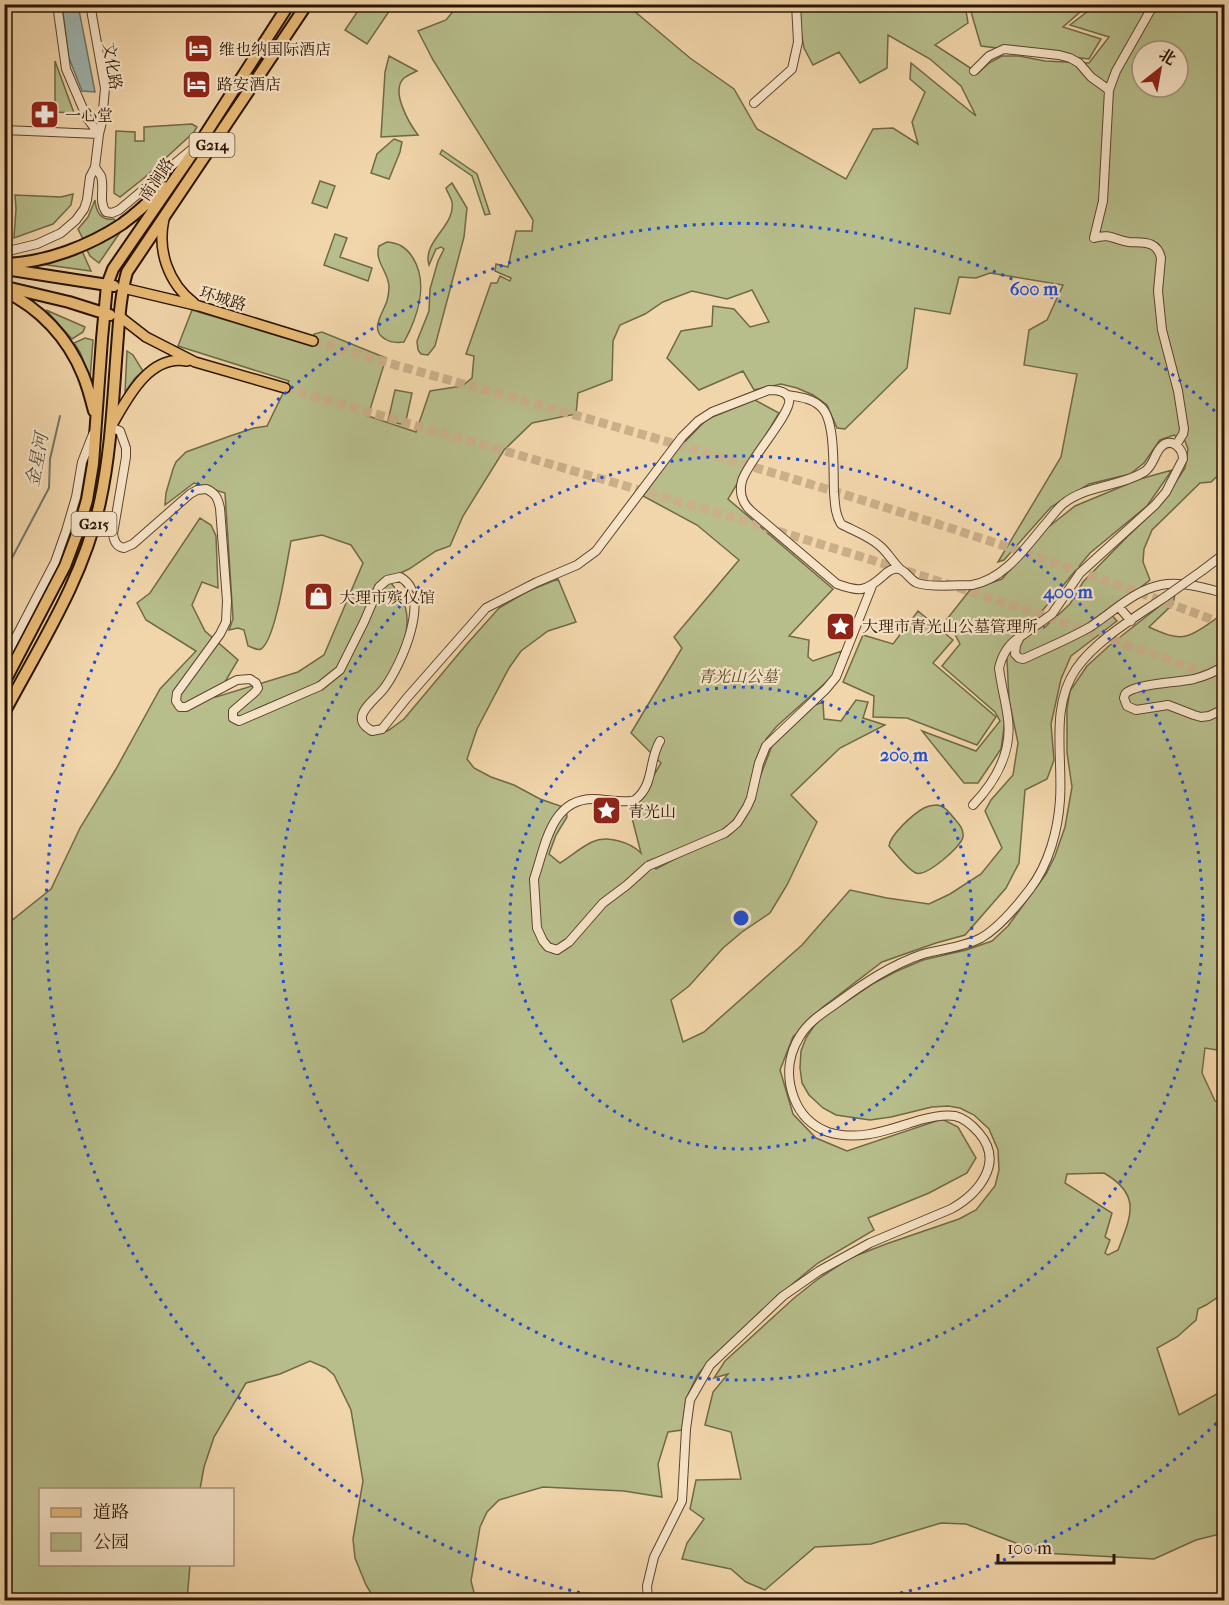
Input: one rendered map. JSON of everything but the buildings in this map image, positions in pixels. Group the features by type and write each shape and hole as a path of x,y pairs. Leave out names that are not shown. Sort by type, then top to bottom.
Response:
{"highway":[{"name":"南涧路","path":"107,285 113,269 201,141 289,4"},
{"name":"南涧路","path":"119,316 127,272 307,4"},
{"path":"4,266 50,256 99,237 129,219 178,175"},
{"path":"4,266 123,288"},
{"path":"105,314 107,285"},
{"path":"4,289 69,302 105,314 119,316"},
{"path":"4,289 36,310 66,343 83,375 97,421"},
{"name":"G215","path":"4,683 65,566 77,534 93,464 105,314"},
{"name":"G215","path":"4,713 78,571 90,538 100,503 106,466 119,316"}],"main road":[{"path":"165,215 162,243 167,266 183,293 199,306"},
{"name":"环城路","path":"123,288 199,306 313,341"},
{"path":"119,316 146,337 195,362"},
{"path":"110,427 132,392 148,373 177,360 195,362 285,388"}],"street":[{"path":"57,4 66,69 87,118 99,134"},
{"name":"文化路","path":"90,4 105,88 95,167"},
{"path":"754,103 792,69 798,42 796,4"},
{"path":"1154,4 1116,71 1109,90 1103,201 1095,238 1110,236 1129,242 1146,242 1160,253 1158,291 1162,330 1178,391 1184,429 1176,445"},
{"path":"974,71 988,56 1004,49 1059,55 1079,63 1091,77 1109,90"},
{"path":"4,130 99,134"},
{"path":"95,167 102,178 103,208 108,213 113,213 201,141"},
{"path":"4,252 46,241 72,225 86,204 90,177 95,167"},
{"path":"110,427 120,431 126,448 113,534 118,546 128,547 193,492 204,489 210,491 219,502 227,617 220,634 176,695 178,705 186,707 237,680 250,679 256,683 258,688 234,710 233,718 239,721 320,686 340,670 379,587 393,577 400,577 406,581 414,594 414,608 406,645 394,672 386,686 362,715 363,724 375,731 379,731 384,726 486,608 577,565 596,551 682,437 698,421 723,408 769,390 813,401 822,408 829,417 835,506 839,521 880,546 890,560 913,581 922,584 981,584 1015,560 1062,504 1087,492 1145,472 1163,445 1169,443 1176,445 1182,451 1183,459 1171,484 1161,498 1080,573 1052,614 1012,643 1000,661 999,668 1008,718 1007,747 997,774 973,805"},
{"path":"787,395 789,402 785,413 755,456 743,478 741,487 743,501 751,511 834,582 845,587 860,589 872,586"},
{"path":"4,660 55,562 76,497 82,462 97,421"},
{"path":"648,1600 647,1586 654,1557 682,1501 690,1400 710,1365 783,1296 799,1284 838,1259 870,1243 957,1206 970,1197 987,1173 989,1153 982,1136 967,1122 955,1116 930,1118 857,1137 818,1128 803,1114 794,1097 789,1077 790,1060 797,1041 809,1024 858,987 896,965 927,953 982,937 1000,923 1030,890 1046,859 1057,819 1060,800 1062,700 1075,671 1100,644 1224,554"},
{"path":"660,741 653,756 652,774 643,792 635,800 622,802 591,798 577,801 562,810 553,822 533,886 537,928 543,941 553,950 562,948 569,942 603,903 648,866 725,833 737,823 751,798 759,763 766,746 836,677 872,586 890,570 900,569"},
{"path":"1020,637 1015,650 1017,656 1023,658 1088,628 1146,590 1161,585 1184,585 1224,593"},
{"path":"1119,607 1131,621"},
{"path":"1224,666 1208,675 1130,690 1124,698 1127,706 1136,710 1168,705 1204,717 1224,709"}],"green space":[{"name":"青光山公墓","path":"1139,4 1224,5 1224,470 1211,482 1200,483 1152,530 1144,549 1143,562 1150,580 1109,612 1117,621 1071,656 1061,679 1051,724 1054,760 1047,779 1025,790 1019,863 1006,888 965,935 882,962 823,1007 793,1037 780,1070 793,1114 816,1138 847,1151 942,1119 958,1127 976,1158 967,1173 929,1193 868,1218 874,1230 818,1263 712,1357 697,1376 686,1399 682,1430 668,1432 658,1464 662,1497 624,1491 543,1487 499,1500 487,1512 480,1527 471,1581 476,1600 375,1600 355,1558 353,1539 363,1481 351,1410 334,1375 326,1368 310,1361 280,1374 246,1383 214,1437 204,1467 200,1488 39,1488 39,1566 190,1566 187,1600 5,1600 4,923 11,921 51,889 80,828 160,689 196,651 146,620 137,603 150,593 200,518 211,525 216,536 218,588 202,582 192,605 205,631 238,660 216,697 298,672 324,655 363,563 351,545 322,535 291,541 276,616 266,643 261,649 256,649 248,646 244,630 238,628 229,630 233,619 225,493 194,483 165,505 166,493 176,462 186,452 254,428 267,426 289,381 178,346 192,310 312,346 314,334 322,332 386,358 368,416 416,432 430,391 462,386 472,378 474,356 466,354 491,283 497,283 500,276 510,281 511,278 495,271 496,264 508,267 516,231 532,231 533,220 433,60 418,31 446,20 458,5 627,5 690,58 734,89 757,129 846,179 873,129 893,128 918,144 912,122 925,92 910,79 911,63 976,116 961,86 930,59 888,35 887,68 860,83 839,52 813,65 804,48 796,5 965,5 968,23 935,45 978,73 989,63 1002,56 1089,63 1109,37 1070,25 1096,5 1137,7","holes":["990,273 1063,285 1047,320 1029,330 1024,365 1077,374 1061,457 998,562 1004,560 1051,507 1089,484 1130,474 1144,463 1160,440 1174,435 1185,441 1188,449 1185,468 1161,504 1083,582 1070,604 1044,628 1042,611 1090,553 1147,506 1172,470 1140,479 1075,506 1042,532 1002,579 970,590 947,619 960,644 942,666 995,712 1000,721 976,751 922,731 964,783 978,783 1001,749 1005,720 996,668 1007,660 1009,700 1018,743 1013,775 991,800 985,811 1002,848 981,874 950,894 929,904 850,890 802,945 704,1032 683,1042 671,1000 689,986 723,948 770,913 787,885 817,822 791,795 840,748 885,725 863,718 868,702 856,700 841,721 824,719 823,702 807,708 775,738 751,800 736,824 721,832 736,818 753,790 766,739 777,726 833,676 842,651 813,661 808,657 809,640 789,636 833,589 728,499 779,413 755,400 707,419 675,452 643,496 697,525 739,560 674,637 682,648 631,733 661,763 631,814 641,853 618,841 604,839 592,842 560,863 549,854 556,835 567,817 566,808 491,777 474,768 467,759 477,729 509,668 521,651 548,631 576,622 558,579 528,591 499,608 404,719 389,730 373,734 360,716 379,691 397,661 407,629 407,613 402,598 388,579 409,569 436,551 450,546 463,516 504,450 532,423 576,414 578,393 612,380 613,341 620,325 645,314 663,302 692,291 727,299 752,290 769,322 750,327 734,309 713,306 712,326 681,331 667,358 699,390 743,371 754,390 781,384 797,388 827,405 837,428 845,429 907,368 915,308 950,314 959,277 976,278","714,836 656,869 648,861"]},
{"path":"362,5 383,5 390,10 367,44 345,30"},
{"path":"969,5 1088,5 1063,27 1101,39 1089,59 981,46"},
{"path":"389,56 417,71 404,78 399,91 402,107 418,135 381,137 385,72"},
{"path":"55,61 74,113 55,112"},
{"path":"192,124 197,127 194,132 144,178 120,197 114,193 116,131 135,132 135,141 144,141 144,127"},
{"path":"394,139 402,142 389,179 371,173 377,154"},
{"path":"442,150 477,174 490,214 485,215 472,176 440,154"},
{"path":"320,181 335,186 327,208 312,203"},
{"path":"452,183 467,208 464,237 435,346 428,355 421,354 417,341 429,311 430,289 444,249 441,247 436,249 429,265 428,256 430,248 452,211 452,202 446,188"},
{"path":"73,194 71,205 53,224 14,238 15,195 61,197"},
{"path":"95,200 100,215 106,219 114,219 116,222 83,239 78,229 88,217"},
{"path":"121,231 99,263 90,256 86,248"},
{"path":"335,234 347,238 340,257 372,268 368,281 324,265"},
{"path":"387,242 399,245 408,251 418,268 420,279 421,290 417,312 404,342 396,343 385,339 378,331 378,321 387,301 389,287 378,252 379,246"},
{"path":"82,251 91,271 40,264"},
{"path":"46,310 85,327 83,332 72,339"},
{"path":"85,338 93,340 90,379 80,352 74,343"},
{"path":"127,351 133,355 143,371 125,392"},
{"path":"395,390 412,393 405,425 388,421"},
{"path":"1175,594 1173,604 1149,627 1162,633 1181,637 1190,635 1224,613 1224,1051 1205,1048 1202,1073 1215,1101 1224,1104 1224,1293 1198,1309 1196,1320 1177,1337 1157,1348 1179,1415 1224,1390 1224,1533 1196,1540 1154,1559 1042,1553 966,1524 941,1523 871,1544 815,1547 765,1590 746,1582 731,1569 682,1559 687,1543 704,1519 690,1509 696,1480 741,1479 731,1432 705,1425 713,1392 728,1374 714,1378 725,1361 793,1299 850,1258 959,1219 976,1210 995,1186 999,1170 998,1150 989,1129 974,1115 960,1108 948,1106 932,1107 870,1120 836,1115 823,1108 809,1095 802,1083 801,1051 806,1038 822,1018 874,983 923,960 992,941 1008,926 1046,874 1065,827 1072,787 1067,753 1067,708 1070,691 1087,666","holes":["1104,1173 1116,1181 1129,1198 1130,1207 1127,1227 1118,1250 1108,1255 1105,1253 1110,1240 1105,1237 1112,1213 1065,1183 1067,1174"]},
{"path":"918,611 953,640 933,663 996,717 977,745 907,718 873,717 874,696 843,682 863,635 893,644"},
{"path":"938,805 943,807 959,824 963,837 961,842 935,866 916,873 889,846 890,841 914,815 926,807"}],"water":[{"path":"62,5 78,5 95,92 82,91 69,58"}],"waterway":[{"name":"金星河","path":"4,573 49,488 50,459 60,416"}],"tunnel":[{"path":"313,341 767,471 1073,569 1224,624"},
{"path":"285,388 640,490 875,561 1108,638 1224,680"}],"place":[{"name":"维也纳国际酒店","path":"198,49"},
{"name":"路安酒店","path":"196,84"},
{"name":"一心堂","path":"44,115"},
{"name":"大理市殡仪馆","path":"318,597"},
{"name":"大理市青光山公墓管理所","path":"841,626"},
{"name":"青光山","path":"607,811"}]}
